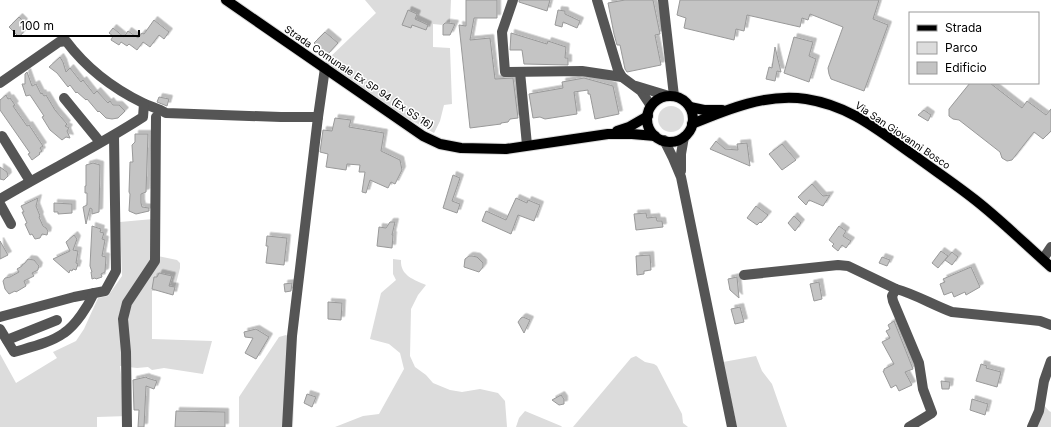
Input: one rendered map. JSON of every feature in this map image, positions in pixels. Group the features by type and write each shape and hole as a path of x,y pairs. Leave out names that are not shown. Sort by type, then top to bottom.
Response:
{"main road":[{"name":"Strada Comunale Ex SP 94 (Ex SS 16)","path":"226,0 423,136 440,144 461,148 506,149 608,134 632,134 659,138"},
{"path":"672,96 686,102 690,107 693,118 692,124 688,133 684,137 671,141 659,138 651,130 648,123 649,111 656,101 662,97 672,96"},
{"name":"Via San Giovanni Bosco","path":"692,124 726,110 771,98 805,99 834,105 848,111 870,124 974,199 1051,267"},
{"path":"690,107 704,110 726,110"},
{"name":"Strada Comunale Ex SP 94 (Ex SS 16)","path":"608,134 629,127 649,111"}],"street":[{"path":"513,0 502,32 505,72 582,71 622,77"},
{"path":"598,0 618,70 622,77 630,85 641,91 649,111"},
{"path":"630,85 672,96 663,0"},
{"path":"0,82 59,42 66,41 78,58 102,79 144,104 157,107 166,113"},
{"path":"287,427 292,336 325,68"},
{"path":"520,72 527,145"},
{"path":"64,98 100,142"},
{"path":"143,117 144,104"},
{"path":"0,199 100,142 114,136 143,117 156,117 166,113 318,117"},
{"path":"127,427 126,352 123,319 127,303 155,261 156,117"},
{"path":"2,136 30,181"},
{"path":"0,317 74,297 105,291 116,271 114,136"},
{"path":"681,177 681,154 684,137"},
{"path":"659,138 673,158 681,177 732,427"},
{"path":"0,204 11,224"},
{"path":"1043,259 1051,247"},
{"path":"744,275 838,265 848,266 896,289 903,290 952,312 1040,321 1051,325"},
{"path":"896,289 892,296 893,301 919,363 923,389 932,413 909,427"},
{"path":"0,329 14,352 51,340 65,333 86,309 94,293"},
{"path":"7,340 57,320"},
{"path":"1032,427 1039,411 1044,381 1051,361"}],"green space":[{"path":"365,0 451,0 450,23 443,25 433,24 433,47 450,48 452,104 444,105 440,121 434,133 398,113 325,62 376,13"},
{"path":"671,106 680,110 684,119 680,128 671,132 662,128 658,119 662,110"},
{"path":"153,219 153,255 177,260 180,263 180,268 173,295 157,286 155,291 152,291 152,339 212,341 203,374 164,368 152,370 148,367 137,368 120,366 124,399 128,416 97,417 97,427 0,427 0,354 16,383 57,358 53,352 76,341 84,329 98,298 108,296 122,276 120,222"},
{"path":"393,259 401,260 403,270 409,277 426,285 418,295 411,309 410,356 415,367 426,375 433,383 450,390 462,392 480,389 498,393 505,401 507,427 335,427 363,416 379,414 404,369 400,353 389,344 370,339 381,293 396,280 393,274"},
{"path":"286,335 296,342 293,427 239,427 239,397 279,337"},
{"path":"636,356 645,362 657,366 682,414 683,423 688,427 573,427 631,358"},
{"path":"756,356 762,371 772,384 787,427 737,427 723,362"},
{"path":"1043,404 1051,412 1051,427 1034,427"},
{"path":"525,411 562,427 516,427 519,418"}],"building":[{"path":"466,0 497,0 497,18 474,18 470,40 490,38 495,79 513,78 518,118 510,119 508,122 470,128 459,25 466,26"},
{"path":"519,0 550,0 547,11 519,2"},
{"path":"625,0 653,0 660,34 655,35 661,65 627,72 625,69 620,45 617,45 614,34 608,3"},
{"path":"680,0 879,0 873,19 888,25 864,91 831,79 829,74 828,68 843,27 810,14 808,20 802,18 800,27 747,15 744,31 736,29 734,40 684,28 686,18 677,15"},
{"path":"408,10 417,14 415,19 428,25 426,30 412,25 411,28 402,25"},
{"path":"558,10 565,11 565,14 580,21 577,28 563,22 562,27 555,25"},
{"path":"19,17 27,28 19,37 9,27"},
{"path":"154,20 169,32 164,39 159,35 150,47 143,42 137,50 129,44 127,46 121,42 119,45 111,40 113,36 109,33 113,28 124,37 128,31 138,38 142,33 144,34"},
{"path":"445,23 455,24 450,35 443,35 443,25"},
{"path":"325,32 338,43 327,55 314,43"},
{"path":"511,33 547,44 548,41 566,47 565,58 568,58 568,65 524,64 522,50 510,50"},
{"path":"794,37 813,42 809,56 816,59 809,82 784,73"},
{"path":"775,47 781,72 777,71 775,81 766,79 769,67 772,68"},
{"path":"60,57 66,72 70,68 81,82 83,80 94,94 97,91 108,103 110,101 113,105 119,105 125,111 118,118 112,119 106,118 99,111 98,112 87,99 86,100 77,92 76,93 70,85 68,87 57,73 49,67"},
{"path":"27,72 32,86 36,84 41,94 42,93 44,96 46,95 55,110 67,124 65,126 69,128 67,131 70,138 66,137 62,140 50,130 42,117 44,116 30,95 26,96 22,84 25,84 25,74"},
{"path":"584,78 613,86 619,114 595,119 588,90 574,92 577,114 545,119 540,117 533,118 529,94 563,88 562,82"},
{"path":"969,84 991,84 1022,108 1027,101 1046,115 1051,109 1051,131 1043,139 1034,132 1012,160 1007,161 1002,158 1000,152 959,120 953,119 949,116 949,109"},
{"path":"6,95 8,99 10,98 15,105 13,106 27,126 29,125 43,146 40,148 42,151 39,153 40,154 32,160 28,154 30,153 0,110 0,100"},
{"path":"159,97 169,99 167,106 157,102"},
{"path":"924,110 931,115 928,121 918,115"},
{"path":"335,118 351,120 349,127 384,133 381,151 400,160 402,170 395,184 391,182 388,188 370,180 366,193 362,192 365,172 359,172 360,165 347,164 346,170 326,167 328,154 320,152 323,130 332,131"},
{"path":"135,134 148,134 146,192 141,194 141,203 142,207 149,208 149,211 136,214 129,211 130,162 133,162 132,145 135,142"},
{"path":"716,141 725,149 738,150 737,144 747,143 750,166 710,149"},
{"path":"782,144 796,160 782,170 769,154"},
{"path":"93,163 100,165 99,212 92,214 92,209 90,208 86,224 83,207 87,205 87,193 85,193 86,165"},
{"path":"0,167 7,172 8,176 4,180 0,179"},
{"path":"453,175 460,178 452,201 460,204 457,213 443,208"},
{"path":"812,184 823,196 830,195 823,206 809,200 806,205 798,197"},
{"path":"38,198 36,206 40,216 39,217 43,226 48,231 47,235 42,234 40,238 35,239 32,234 30,235 25,224 27,223 21,206"},
{"path":"516,198 527,203 528,200 540,205 534,221 518,215 511,234 482,221 486,211 506,220"},
{"path":"54,203 72,204 72,213 58,214 58,212 54,212"},
{"path":"756,206 768,215 761,223 760,222 757,225 747,218"},
{"path":"646,213 647,218 656,217 657,221 662,221 663,227 636,230 634,214"},
{"path":"794,216 801,223 795,231 788,223"},
{"path":"390,222 395,222 392,235 392,248 377,246 379,227 386,228"},
{"path":"92,226 101,229 100,232 104,233 102,239 105,240 102,256 106,257 105,272 101,274 102,277 96,279 92,279 90,266"},
{"path":"839,226 846,231 843,236 851,241 846,248 842,245 838,251 832,246 834,244 829,240"},
{"path":"74,235 77,239 73,250 78,251 76,263 78,264 76,270 70,270 69,273 53,259 70,251 66,242"},
{"path":"267,236 287,238 284,265 266,263 268,246 266,246"},
{"path":"0,241 8,255 0,259"},
{"path":"941,251 948,256 938,268 932,263"},
{"path":"952,252 958,257 952,265 945,260"},
{"path":"650,255 651,270 644,271 644,274 637,275 636,256"},
{"path":"469,256 477,257 483,263 483,267 479,272 464,267 465,259"},
{"path":"882,257 890,260 887,266 879,263"},
{"path":"28,259 34,260 39,266 38,270 32,273 34,276 24,281 26,286 9,294 5,289 3,281 5,278 19,272 17,269"},
{"path":"971,267 980,287 966,295 965,292 954,297 952,292 944,295 940,284 945,282 943,279"},
{"path":"159,273 172,276 169,286 175,287 173,295 152,289 154,277 157,277"},
{"path":"737,277 739,298 730,290 728,279"},
{"path":"819,282 822,299 814,301 810,284"},
{"path":"292,283 291,291 285,292 284,284"},
{"path":"328,302 342,303 341,320 328,319"},
{"path":"740,307 744,322 735,324 731,309"},
{"path":"523,317 530,320 524,333 518,322"},
{"path":"894,321 913,369 905,372 912,385 899,391 896,385 891,388 883,371 894,364 882,342 890,338 886,331 890,329 888,325"},
{"path":"256,329 269,337 256,359 245,353 253,338 245,337 244,332"},
{"path":"981,364 987,366 986,368 1001,372 997,387 976,381"},
{"path":"146,377 157,381 154,389 146,386 144,427 138,427 139,410 134,410 133,380"},
{"path":"941,381 950,382 949,389 942,389"},
{"path":"307,394 316,397 312,407 304,403"},
{"path":"561,395 564,399 564,404 559,405 552,400"},
{"path":"972,399 988,404 985,415 970,410"},
{"path":"176,411 225,412 225,427 175,427"}]}
